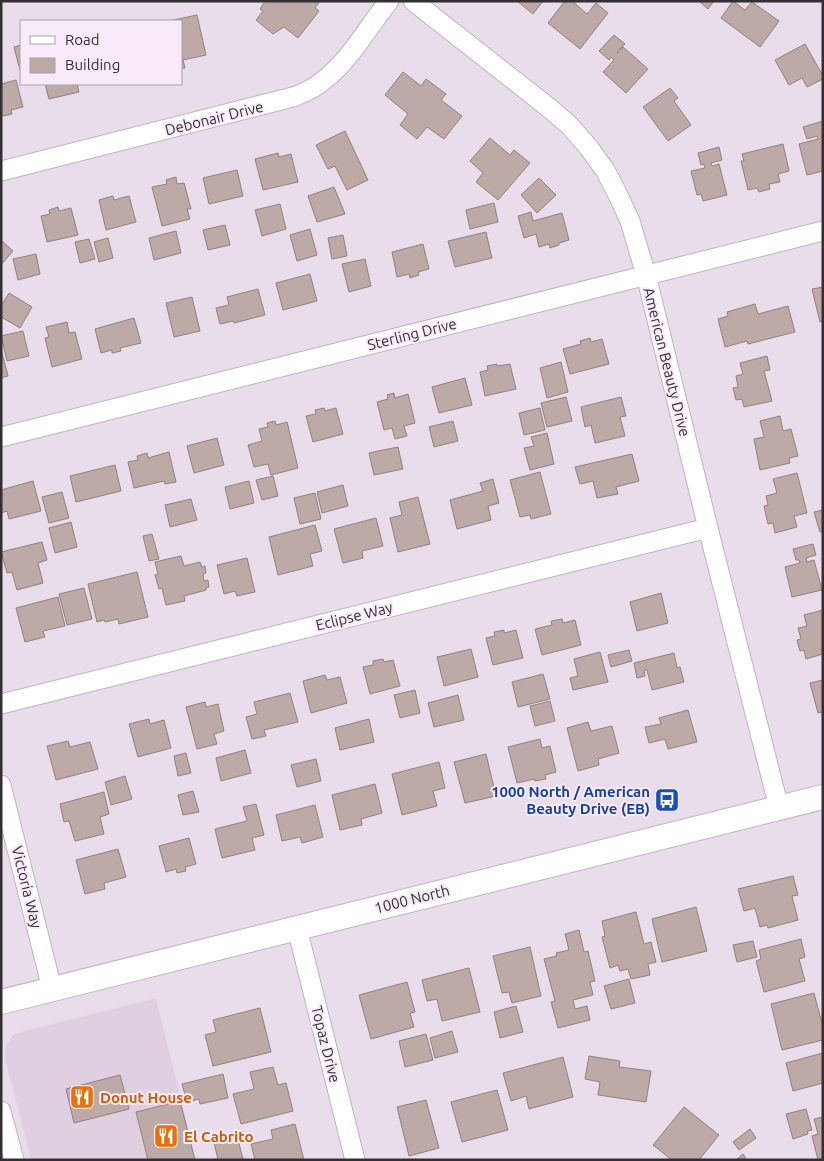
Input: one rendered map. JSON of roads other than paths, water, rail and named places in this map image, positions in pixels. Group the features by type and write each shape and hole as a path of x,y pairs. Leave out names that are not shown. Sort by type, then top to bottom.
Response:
{"street":[{"name":"Debonair Drive","path":"1,171 293,98 324,80 336,68 389,1"},
{"name":"American Beauty Drive","path":"413,1 570,126 605,170 622,204 633,230 646,275 779,808"},
{"name":"Sterling Drive","path":"1,437 823,231"},
{"name":"Eclipse Way","path":"1,704 708,528"},
{"name":"Victoria Way","path":"1,785 52,989"},
{"name":"1000 North","path":"1,1002 779,808 822,802"},
{"name":"Topaz Drive","path":"297,928 356,1160"},
{"path":"1,1111 14,1160"}],"place":[{"name":"1000 North / American Beauty Drive (EB)","path":"667,800"},
{"name":"Donut House","path":"82,1097"},
{"name":"El Cabrito","path":"166,1136"}]}
